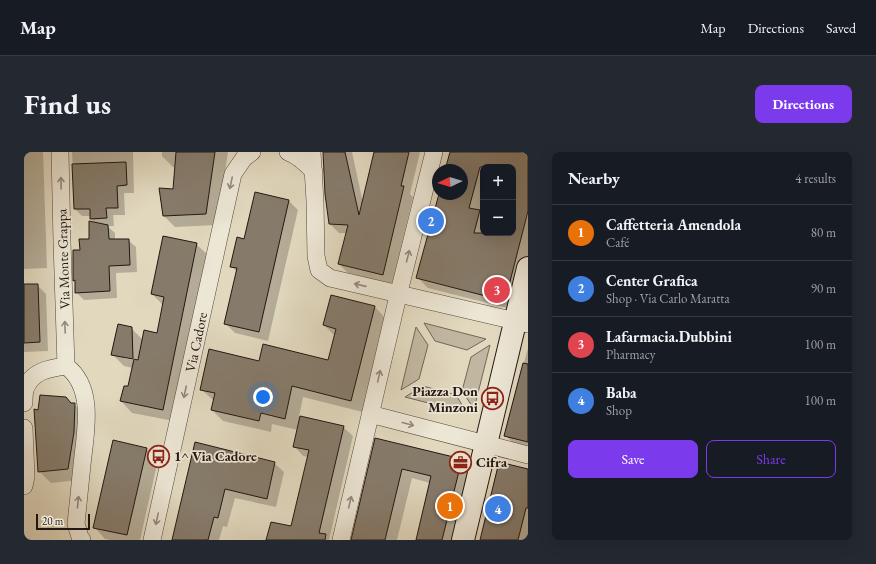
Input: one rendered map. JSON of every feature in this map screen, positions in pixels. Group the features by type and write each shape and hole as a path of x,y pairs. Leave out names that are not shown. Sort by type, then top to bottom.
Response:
{"street":[{"name":"Via Monte Grappa","path":"60,152 66,366"},
{"name":"Via Cadore","path":"152,540 233,174 244,158 252,152"},
{"path":"288,152 294,154 305,162 314,172"},
{"path":"312,152 314,172 316,256 319,270 330,278 521,323"},
{"path":"341,540 398,294 434,152"},
{"path":"463,540 486,445 521,323 528,268"},
{"path":"24,403 25,390 30,381 38,373 50,368 66,366 74,372 80,382 86,407 86,425 76,524 82,540"},
{"path":"370,414 528,455"},
{"path":"24,428 26,477 24,486"}],"shaded area":[{"path":"424,323 486,339 467,350 435,341"},
{"path":"416,327 428,345 419,379 401,390"},
{"path":"490,345 474,409 462,391 471,357"},
{"path":"423,386 456,395 467,413 405,397"}],"building":[{"path":"176,152 215,152 206,214 163,216 159,188 173,189"},
{"path":"323,152 345,152 359,215 374,152 409,152 401,186 404,186 383,275 338,264 348,225 329,224 325,194"},
{"path":"450,152 528,152 528,211 505,301 416,278 437,200 468,200 468,164 447,164"},
{"path":"126,162 127,185 117,186 118,208 106,208 107,218 90,219 90,209 74,209 72,164"},
{"path":"255,192 289,200 259,332 224,324 237,268 230,267 237,237 244,239"},
{"path":"89,221 108,225 109,239 129,239 130,265 109,266 110,291 75,293 75,280 73,281 73,250 80,250 79,239 89,239"},
{"path":"163,236 197,243 163,410 120,401 124,386 128,386 134,359 138,360 144,330 157,333 164,297 151,294"},
{"path":"24,284 38,284 40,342 24,343"},
{"path":"331,295 375,306 351,401 292,386 285,419 261,413 259,421 211,410 215,393 200,390 209,349 259,361 263,344 328,360 336,329 323,325"},
{"path":"118,324 132,327 133,359 111,355"},
{"path":"523,363 528,364 528,442 504,436"},
{"path":"40,395 66,397 71,403 75,403 74,432 68,469 38,472 34,409 38,410"},
{"path":"300,416 344,426 319,533 326,534 325,540 266,540 271,522 291,526 309,450 293,447"},
{"path":"375,438 462,459 442,540 416,540 431,476 402,469 385,540 351,540"},
{"path":"113,440 147,448 127,535 93,528"},
{"path":"195,442 275,462 267,499 225,489 218,518 214,517 208,540 172,540"},
{"path":"499,462 528,469 528,508 526,508 518,540 480,540"}],"place":[{"name":"Center Grafica","path":"431,221"},
{"name":"Lafarmacia.Dubbini","path":"497,290"},
{"name":"Piazza Don Minzoni","path":"493,399"},
{"name":"1^ Via Cadore","path":"159,456"},
{"name":"Cifra","path":"461,462"},
{"name":"Caffetteria Amendola","path":"450,506"},
{"name":"Baba","path":"498,509"}]}
